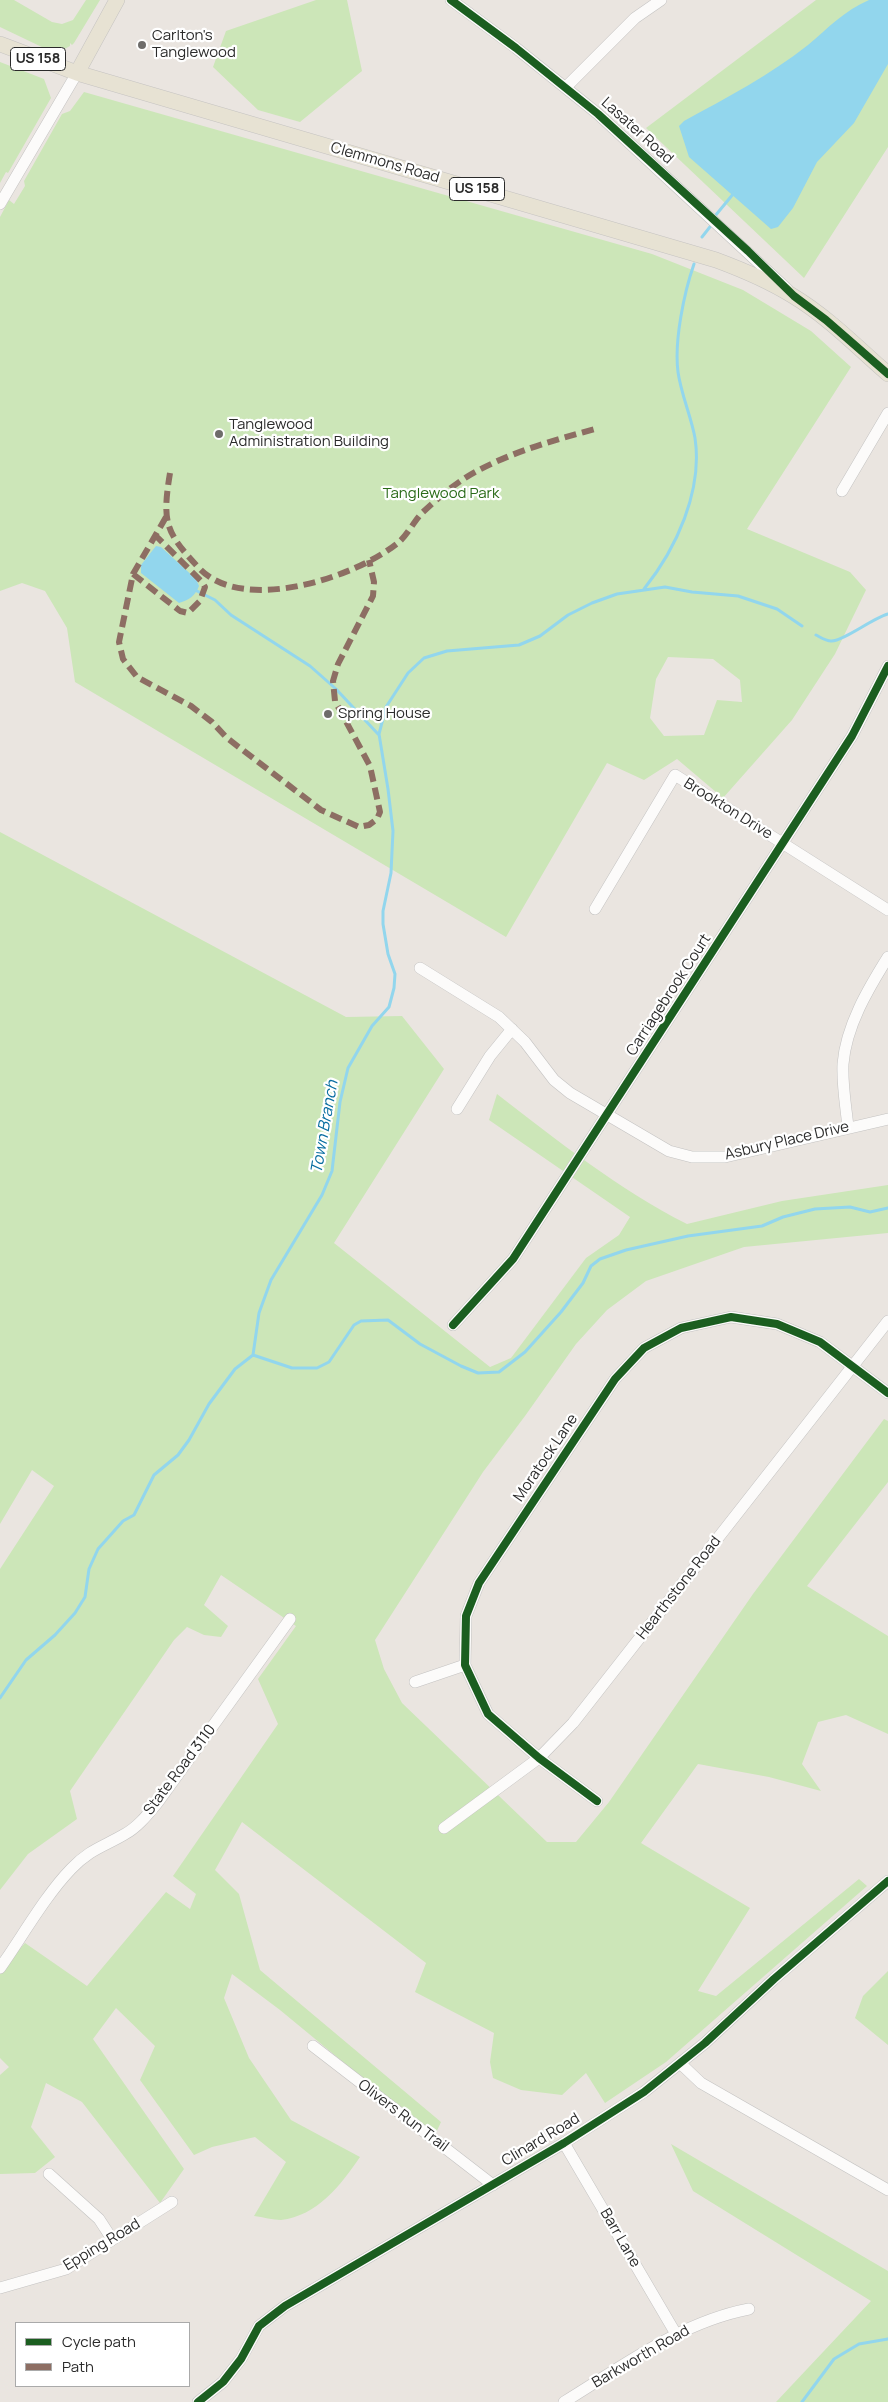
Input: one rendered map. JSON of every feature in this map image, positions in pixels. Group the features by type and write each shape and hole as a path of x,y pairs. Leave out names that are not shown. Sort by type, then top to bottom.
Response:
{"main road":[{"path":"77,73 117,0"},
{"name":"Clemmons Road","path":"0,44 77,73 681,249 748,272 794,296 826,320 888,374"}],"street":[{"name":"Lasater Road","path":"450,0 566,87 748,251 794,296"},
{"path":"566,87 635,18 660,0"},
{"path":"0,204 77,73"},
{"path":"842,491 888,413"},
{"name":"Carriagebrook Court","path":"453,1324 514,1260 852,736 888,666"},
{"name":"Brookton Drive","path":"595,909 676,776 888,910"},
{"path":"848,1127 843,1064 854,1019 868,990 888,957"},
{"name":"Asbury Place Drive","path":"420,968 485,1008 512,1029 554,1080 570,1093 669,1151 692,1157 725,1157 888,1119"},
{"path":"457,1109 490,1056 512,1029"},
{"name":"Moratock Lane","path":"597,1801 539,1758 488,1714 465,1665 466,1616 479,1583 616,1379 644,1348 681,1328 731,1317 777,1324 820,1342 888,1393"},
{"name":"Hearthstone Road","path":"444,1828 539,1758 573,1722 888,1321"},
{"name":"State Road 3110","path":"0,1968 52,1892 71,1869 95,1848 133,1829 158,1802 290,1620"},
{"path":"415,1682 465,1665"},
{"name":"Clinard Road","path":"198,2402 222,2382 241,2359 259,2326 285,2306 564,2143 644,2092 681,2064 888,1881"},
{"name":"Olivers Run Trail","path":"313,2046 492,2185"},
{"path":"681,2064 701,2083 888,2190"},
{"name":"Barr Lane","path":"564,2143 676,2334"},
{"path":"50,2174 99,2219 112,2239"},
{"name":"Epping Road","path":"0,2288 66,2269 172,2202"},
{"name":"Barkworth Road","path":"564,2402 676,2334 733,2312 749,2309"}],"green space":[{"path":"0,0 14,0 52,22 62,24 73,20 86,0 100,0 74,43 72,45 70,43 70,46 57,53 0,27"},
{"path":"316,0 347,0 362,71 300,122 258,110 213,67 226,31"},
{"path":"816,0 888,0 888,147 804,278 646,128"},
{"path":"0,62 44,79 51,98 8,173 6,172 0,183"},
{"name":"Tanglewood Park","path":"84,92 652,254 743,290 811,331 851,367 747,529 850,572 866,590 835,654 792,720 723,798 677,759 644,780 607,763 506,937 75,682 67,628 45,591 22,583 0,591 0,217 9,200 14,204 25,186 24,181 62,114 70,111","holes":["668,657 713,659 740,680 742,702 717,700 704,735 664,736 650,718 656,679"]},
{"path":"0,832 346,1017 402,1016 444,1069 334,1243 490,1367 511,1358 586,1258 619,1235 630,1217 489,1120 497,1094 613,1180 662,1211 687,1224 782,1201 888,1185 888,1233 744,1247 646,1281 607,1310 576,1344 483,1472 375,1640 384,1669 402,1703 547,1842 576,1842 609,1802 753,1594 884,1419 888,1421 888,1482 807,1586 888,1636 888,1734 846,1715 818,1722 802,1764 821,1791 769,1777 698,1764 641,1843 750,1908 698,1991 716,1996 859,1879 867,1886 666,2062 605,2103 586,2073 562,2095 521,2090 493,2078 490,2062 494,2033 415,1992 426,1963 242,1822 215,1870 239,1894 260,1970 441,2122 434,2137 280,2010 232,1974 224,1998 249,2058 291,2120 360,2157 345,2178 317,2206 294,2217 281,2220 254,2216 286,2162 255,2137 212,2147 194,2155 140,2080 155,2046 116,2008 93,2039 184,2169 160,2203 82,2102 46,2083 31,2127 55,2157 35,2173 0,2174 0,2075 9,2067 0,2058 0,1971 25,1943 87,1986 166,1892 190,1909 196,1894 173,1876 278,1724 258,1679 296,1626 221,1575 204,1605 228,1626 221,1637 204,1635 187,1627 174,1640 70,1791 77,1819 28,1854 0,1890 0,1569 54,1486 32,1470 0,1524"},
{"path":"888,1971 888,2045 855,2018 863,1996"},
{"path":"671,2144 888,2271 888,2402 776,2402 871,2301 693,2191"}],"water":[{"path":"869,0 888,0 888,64 854,123 817,162 793,208 778,227 771,229 689,157 679,126 684,121 748,86 808,45 844,14"},
{"path":"156,546 161,547 196,579 199,586 194,595 189,599 179,603 141,573 141,565"}],"waterway":[{"path":"715,216 734,193"},
{"path":"702,237 713,223"},
{"path":"644,589 667,556 676,538 691,499 695,478 695,438 679,380 677,360 681,317 694,264"},
{"name":"Town Branch","path":"0,1698 26,1660 55,1635 75,1613 85,1597 89,1569 98,1549 123,1521 134,1515 154,1475 178,1455 189,1440 209,1404 235,1369 253,1355 259,1313 271,1280 322,1195 332,1171 340,1102 348,1068 372,1026 389,1007 394,988 395,974 388,954 383,924 383,911 391,873 393,831 379,734 386,707 408,673 424,658 447,651 519,645 540,636 568,615 592,603 617,594 665,587 692,592 738,596 777,609 802,626"},
{"path":"195,590 215,600 231,615 310,666 336,689 378,734"},
{"path":"816,635 827,640 836,640 888,614"},
{"path":"253,1355 292,1368 317,1368 329,1362 354,1325 361,1321 388,1320 420,1344 461,1366 478,1373 499,1372 525,1352 561,1312 583,1283 591,1266 600,1259 626,1250 688,1236 762,1226 783,1217 815,1209 850,1207 870,1212 888,1208"},
{"path":"802,2402 834,2359 859,2344 888,2339"}],"marked path":[{"path":"170,473 166,503 169,525 179,545 188,556 199,568 219,582 243,589 271,590 300,586 329,578 356,567 380,555 399,542 423,512 470,475 520,452 595,429"},
{"path":"166,517 133,574 119,642 123,659 137,677 191,706 212,722 227,738 321,810 359,827 369,825 377,819 380,812 370,766 335,701 333,681 338,664 373,596 374,582 369,560"},
{"path":"133,574 180,611 188,613 200,601 205,587 202,582 156,536"}],"cycle path":[{"path":"451,0 516,48 598,114 748,251 794,296 826,320 888,374"},
{"path":"453,1325 513,1259 852,736 888,666"},
{"path":"597,1801 539,1758 488,1714 465,1665 466,1616 479,1583 615,1379 644,1348 681,1328 731,1317 777,1324 820,1342 888,1393"},
{"path":"198,2402 223,2382 241,2359 259,2326 285,2306 564,2143 644,2092 705,2043 774,1979 888,1881"}],"place":[{"name":"Carlton's Tanglewood","path":"142,45"},
{"name":"Tanglewood Administration Building","path":"219,434"},
{"name":"Spring House","path":"328,714"}]}
